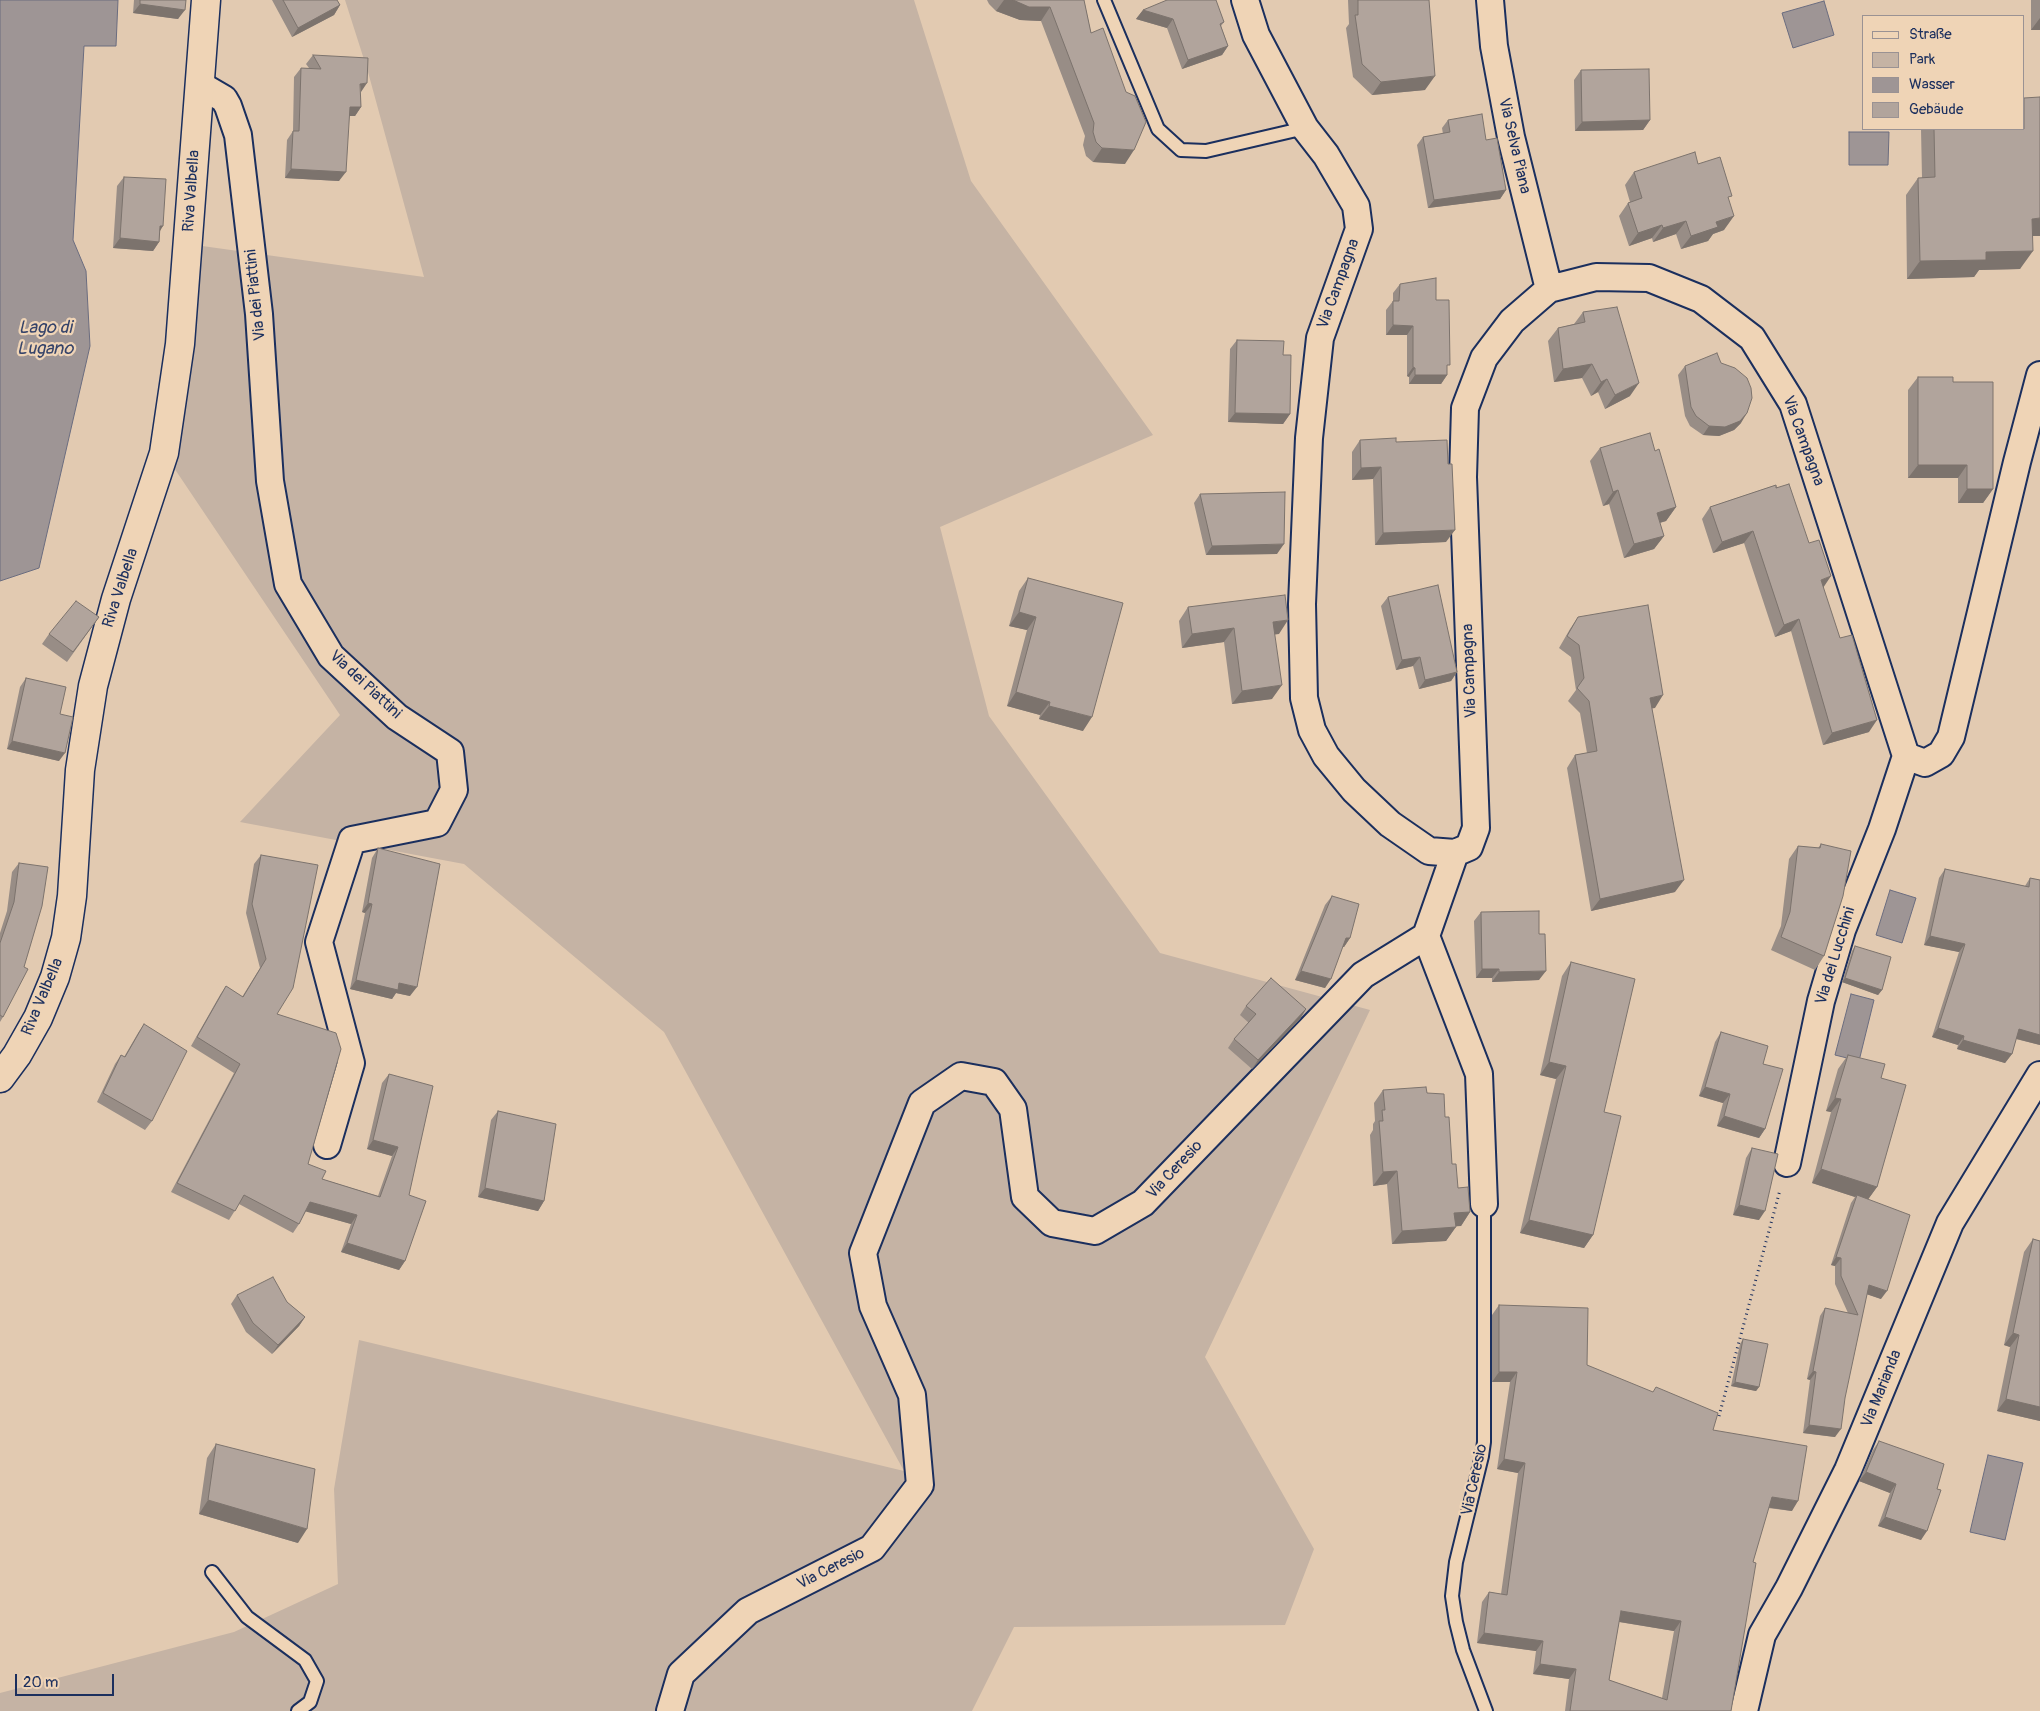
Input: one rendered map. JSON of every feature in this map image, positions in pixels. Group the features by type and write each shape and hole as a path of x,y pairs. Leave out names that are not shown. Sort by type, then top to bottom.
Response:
{"main road":[{"name":"Riva Valbella","path":"0,1078 17,1055 38,1018 55,977 66,938 72,896 80,770 93,686 116,599 164,453 180,344 206,0"}],"street":[{"name":"Via Campagna","path":"1245,0 1256,35 1305,128 1326,155 1356,206 1359,228 1320,338 1308,448 1302,604 1304,698 1312,730 1326,756 1354,790 1390,824 1428,851 1455,852 1469,846 1476,828 1464,486 1465,408 1484,358 1512,321 1549,289 1596,277 1649,278 1702,299 1752,338 1793,404 1906,756"},
{"name":"Via Selva Piana","path":"1490,0 1494,46 1511,137 1549,289"},
{"name":"Via dei Piattini","path":"200,85 224,99 238,135 259,314 270,481 288,584 331,656 397,717 450,752 454,790 437,824 352,840 319,942 351,1063 327,1145"},
{"path":"1906,756 1925,763 1941,754 1951,738 2017,462 2040,376"},
{"name":"Via dei Lucchini","path":"1787,1163 1826,984 1842,930 1882,829 1906,756"},
{"path":"1426,936 1455,852"},
{"name":"Via Ceresio","path":"670,1711 681,1674 748,1611 872,1548 920,1485 912,1396 873,1306 862,1253 922,1103 961,1076 994,1082 1013,1109 1025,1197 1052,1223 1095,1231 1143,1203 1363,975 1426,936 1479,1074 1484,1204"},
{"name":"Via Marianda","path":"1744,1711 1762,1635 1789,1588 1848,1470 1950,1223 2040,1075"}],"lane":[{"path":"1104,0 1158,129 1181,150 1206,150 1305,128"},
{"name":"Via Ceresio","path":"1484,1204 1484,1442 1456,1562 1452,1596 1463,1650 1486,1711"},
{"path":"212,1572 247,1617 305,1660 317,1681 310,1702 298,1711"}],"path":[{"path":"1719,1416 1787,1163"}],"green space":[{"path":"345,0 914,0 971,181 1153,435 940,527 989,716 1160,953 1370,1010 1205,1357 1314,1549 1285,1625 1014,1627 972,1711 0,1711 0,1693 234,1632 338,1584 334,1489 359,1340 904,1471 664,1032 464,864 240,822 340,715 164,453 188,244 424,277 368,72"}],"water":[{"name":"Lago di Lugano","path":"0,0 118,0 116,46 84,46 73,240 86,271 90,346 39,568 0,581"},
{"path":"1824,1 1834,35 1793,48 1782,13"},
{"path":"1849,132 1889,132 1888,165 1849,165"},
{"path":"1890,890 1916,898 1902,943 1876,935"},
{"path":"1851,994 1874,1000 1859,1061 1835,1055"},
{"path":"1988,1455 2023,1463 2005,1540 1970,1532"}],"building":[{"path":"140,0 186,0 185,10 140,4"},
{"path":"283,0 337,0 340,5 298,28"},
{"path":"1013,0 1084,0 1091,33 1103,28 1126,92 1135,96 1146,122 1134,150 1102,148 1096,142 1093,132 1094,123 1050,7 1029,7"},
{"path":"1167,0 1216,0 1224,22 1220,24 1228,46 1188,60 1173,19 1143,10"},
{"path":"1358,0 1429,0 1435,76 1381,82 1362,64 1355,15 1358,15"},
{"path":"313,55 368,58 367,83 360,84 361,107 350,107 346,172 291,169 293,131 299,131 301,68 321,69"},
{"path":"1649,69 1650,120 1582,122 1581,70"},
{"path":"2040,97 2040,218 2032,219 2033,251 1986,252 1986,260 1920,261 1918,178 1935,177 1934,130 2025,130 2025,98"},
{"path":"1482,114 1486,140 1497,138 1506,190 1434,200 1423,137 1450,132 1448,120"},
{"path":"1695,152 1698,164 1720,157 1732,196 1728,197 1734,216 1716,222 1718,227 1691,236 1686,221 1663,228 1662,225 1638,233 1628,203 1642,198 1634,172"},
{"path":"124,177 166,179 163,226 160,226 159,242 120,238"},
{"path":"1436,278 1436,300 1449,300 1450,365 1447,365 1447,375 1415,375 1415,368 1413,367 1413,326 1393,325 1393,301 1399,301 1400,284"},
{"path":"1617,307 1639,383 1615,395 1607,379 1601,382 1592,364 1563,369 1558,328 1585,322 1583,312"},
{"path":"1237,340 1284,341 1283,355 1291,355 1290,414 1235,413"},
{"path":"1717,353 1721,363 1735,368 1747,378 1751,388 1752,398 1747,413 1740,421 1725,427 1709,426 1696,416 1691,407 1685,366"},
{"path":"1918,377 1953,377 1953,382 1993,382 1993,489 1967,489 1967,465 1918,465"},
{"path":"1650,433 1655,451 1659,449 1676,507 1657,513 1664,536 1634,544 1618,490 1613,492 1600,448"},
{"path":"1396,438 1396,442 1447,440 1448,464 1452,464 1455,530 1383,533 1381,467 1361,468 1360,440"},
{"path":"1789,484 1809,543 1819,540 1831,576 1821,580 1840,638 1852,635 1877,720 1832,733 1799,619 1784,625 1753,531 1722,542 1710,507 1776,485 1776,488"},
{"path":"1285,492 1284,544 1212,546 1200,494"},
{"path":"1028,578 1123,603 1092,717 1049,706 1050,702 1016,692 1036,617 1019,612"},
{"path":"1438,585 1457,672 1425,680 1420,657 1402,660 1388,597"},
{"path":"1285,595 1288,620 1273,622 1282,685 1242,691 1234,628 1192,634 1188,607"},
{"path":"76,601 99,617 73,652 49,634"},
{"path":"1648,605 1663,695 1650,698 1684,880 1600,899 1575,755 1597,751 1589,701 1577,688 1584,678 1579,645 1567,636 1578,617"},
{"path":"26,678 66,687 60,714 73,717 65,753 12,741"},
{"path":"1821,844 1851,851 1843,896 1824,956 1781,937 1790,912 1798,846 1820,848"},
{"path":"378,848 440,864 417,987 399,983 398,990 356,980 372,904 368,903"},
{"path":"261,855 318,865 293,988 277,1014 336,1033 341,1049 308,1164 326,1171 322,1179 380,1197 398,1147 373,1140 389,1074 433,1086 409,1195 426,1201 405,1261 347,1243 357,1215 310,1202 299,1224 244,1195 235,1211 177,1183 240,1064 197,1037 226,986 243,997 266,959 252,904"},
{"path":"19,863 48,867 42,906 24,967 28,969 3,1017 0,1015 0,943 14,902"},
{"path":"1945,869 2029,887 2030,878 2040,880 2040,1035 2019,1029 2012,1054 1963,1040 1964,1036 1938,1028 1965,944 1930,936"},
{"path":"1332,896 1359,904 1350,938 1346,938 1331,979 1301,971"},
{"path":"1539,911 1539,934 1545,934 1546,971 1499,972 1499,969 1482,969 1481,912"},
{"path":"1855,946 1891,957 1882,990 1845,978"},
{"path":"1571,962 1635,979 1604,1112 1621,1116 1593,1235 1529,1220 1566,1066 1549,1062"},
{"path":"1271,978 1306,1009 1258,1060 1234,1039 1256,1014 1246,1006"},
{"path":"144,1024 187,1051 152,1121 103,1093 121,1055 125,1057"},
{"path":"1721,1032 1768,1046 1763,1064 1783,1069 1765,1129 1724,1116 1730,1094 1705,1087"},
{"path":"1848,1055 1885,1064 1881,1078 1906,1085 1877,1187 1821,1169 1841,1099 1835,1098"},
{"path":"1426,1087 1427,1093 1444,1094 1445,1117 1449,1117 1452,1164 1456,1164 1458,1188 1468,1187 1470,1212 1454,1213 1456,1227 1402,1231 1397,1171 1383,1172 1379,1121 1383,1121 1382,1110 1385,1110 1383,1090"},
{"path":"498,1111 556,1124 544,1201 485,1188"},
{"path":"1752,1148 1778,1154 1765,1211 1739,1205"},
{"path":"1857,1195 1910,1215 1887,1291 1869,1285 1845,1398 1841,1429 1809,1425 1816,1372 1813,1371 1825,1308 1858,1315 1841,1276 1841,1258 1836,1257"},
{"path":"2033,1239 2040,1241 2040,1407 2006,1399 2019,1335 2013,1333"},
{"path":"273,1277 287,1302 305,1317 278,1345 253,1323 237,1295"},
{"path":"1499,1305 1588,1308 1587,1365 1653,1392 1656,1387 1718,1413 1713,1430 1807,1446 1798,1501 1772,1497 1753,1562 1756,1563 1731,1711 1570,1711 1576,1669 1540,1664 1543,1641 1484,1633 1489,1592 1507,1595 1525,1463 1504,1459 1517,1372 1499,1372","holes":["1621,1611 1681,1621 1667,1700 1609,1680"]},
{"path":"1743,1339 1768,1344 1759,1387 1735,1382"},
{"path":"1879,1441 1944,1464 1937,1489 1941,1490 1927,1531 1885,1517 1896,1484 1866,1472"},
{"path":"216,1444 315,1469 307,1529 208,1500"}]}
